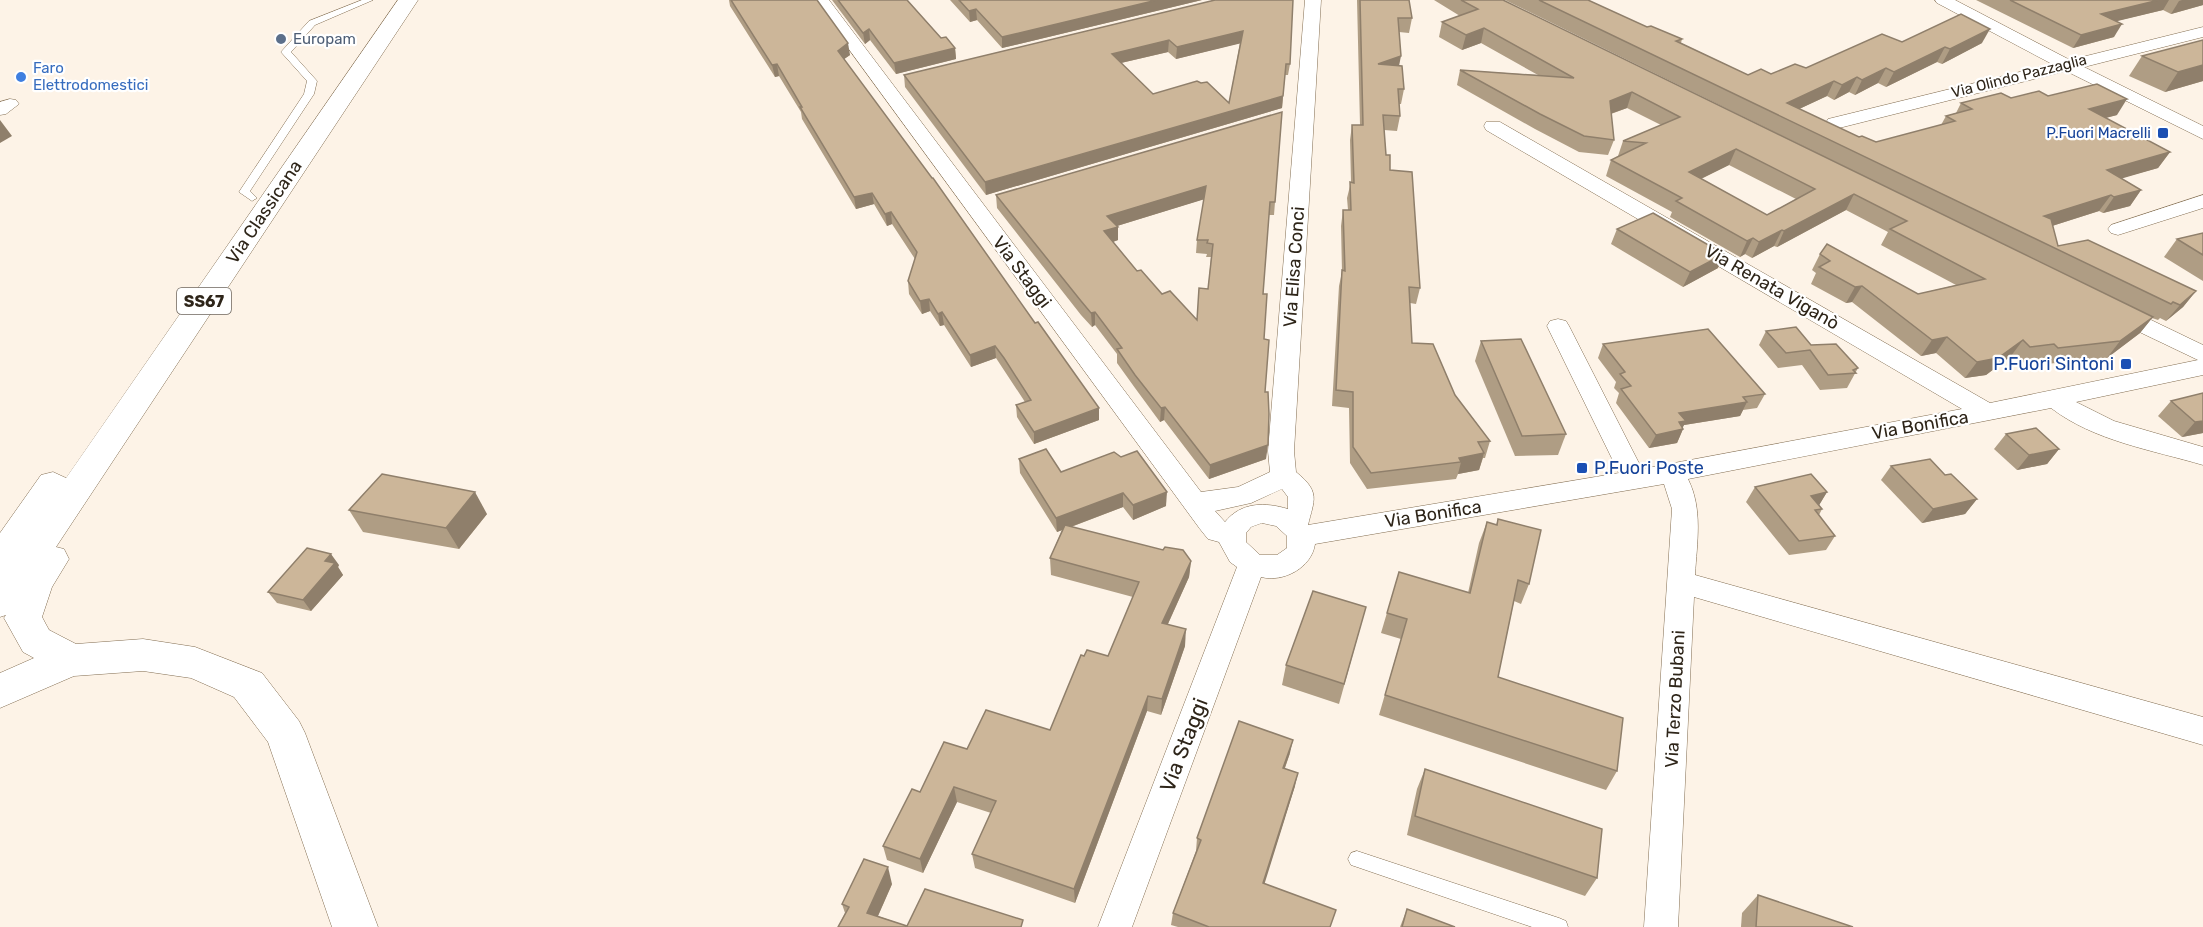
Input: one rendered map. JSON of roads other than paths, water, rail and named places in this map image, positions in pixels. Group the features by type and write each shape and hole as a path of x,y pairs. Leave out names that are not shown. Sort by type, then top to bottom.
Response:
{"highway":[{"name":"Via Classicana","path":"0,560 390,0"},
{"name":"Via Classicana","path":"0,602 408,0"},
{"path":"72,660 36,641 24,618 35,583 135,431 146,386"},
{"path":"0,691 72,660 143,655 195,663 248,686 285,733 355,927"}],"street":[{"name":"Via Staggi","path":"821,0 973,207 1218,532 1231,536"},
{"name":"Via Elisa Conci","path":"1283,476 1281,451 1312,0"},
{"path":"1943,0 2203,133"},
{"name":"Via Olindo Pazzaglia","path":"1835,123 2065,64 2203,32"},
{"path":"883,84 906,78"},
{"path":"1282,116 1305,109"},
{"name":"Via Renata Viganò","path":"1493,126 1988,413"},
{"path":"973,207 996,200"},
{"path":"2118,229 2203,201"},
{"path":"2096,301 2203,354"},
{"path":"1558,326 1635,480"},
{"name":"Via Bonifica","path":"1298,530 1672,474 1890,430 1988,413 2203,367"},
{"path":"2056,399 2066,409 2100,425 2203,456"},
{"name":"Via Terzo Bubani","path":"1661,927 1685,509 1682,494 1672,474"},
{"path":"1196,502 1221,502 1247,495 1283,476 1300,491 1303,501 1298,530 1303,544 1300,552 1286,565 1263,567 1252,564 1236,552 1231,536 1233,527 1249,515 1273,514 1298,530"},
{"name":"Via Staggi","path":"1115,927 1252,564"},
{"path":"1681,582 2203,731"}],"lane":[{"path":"252,198 244,192 309,94 312,81 286,52 312,23 369,0"},
{"path":"1357,859 1559,927"}],"place":[{"name":"Europam","path":"281,39"},
{"name":"Faro Elettrodomestici","path":"21,77"},
{"name":"P.Fuori Macrelli","path":"2163,133"},
{"name":"P.Fuori Sintoni","path":"2126,364"},
{"name":"P.Fuori Poste","path":"1582,468"}]}
